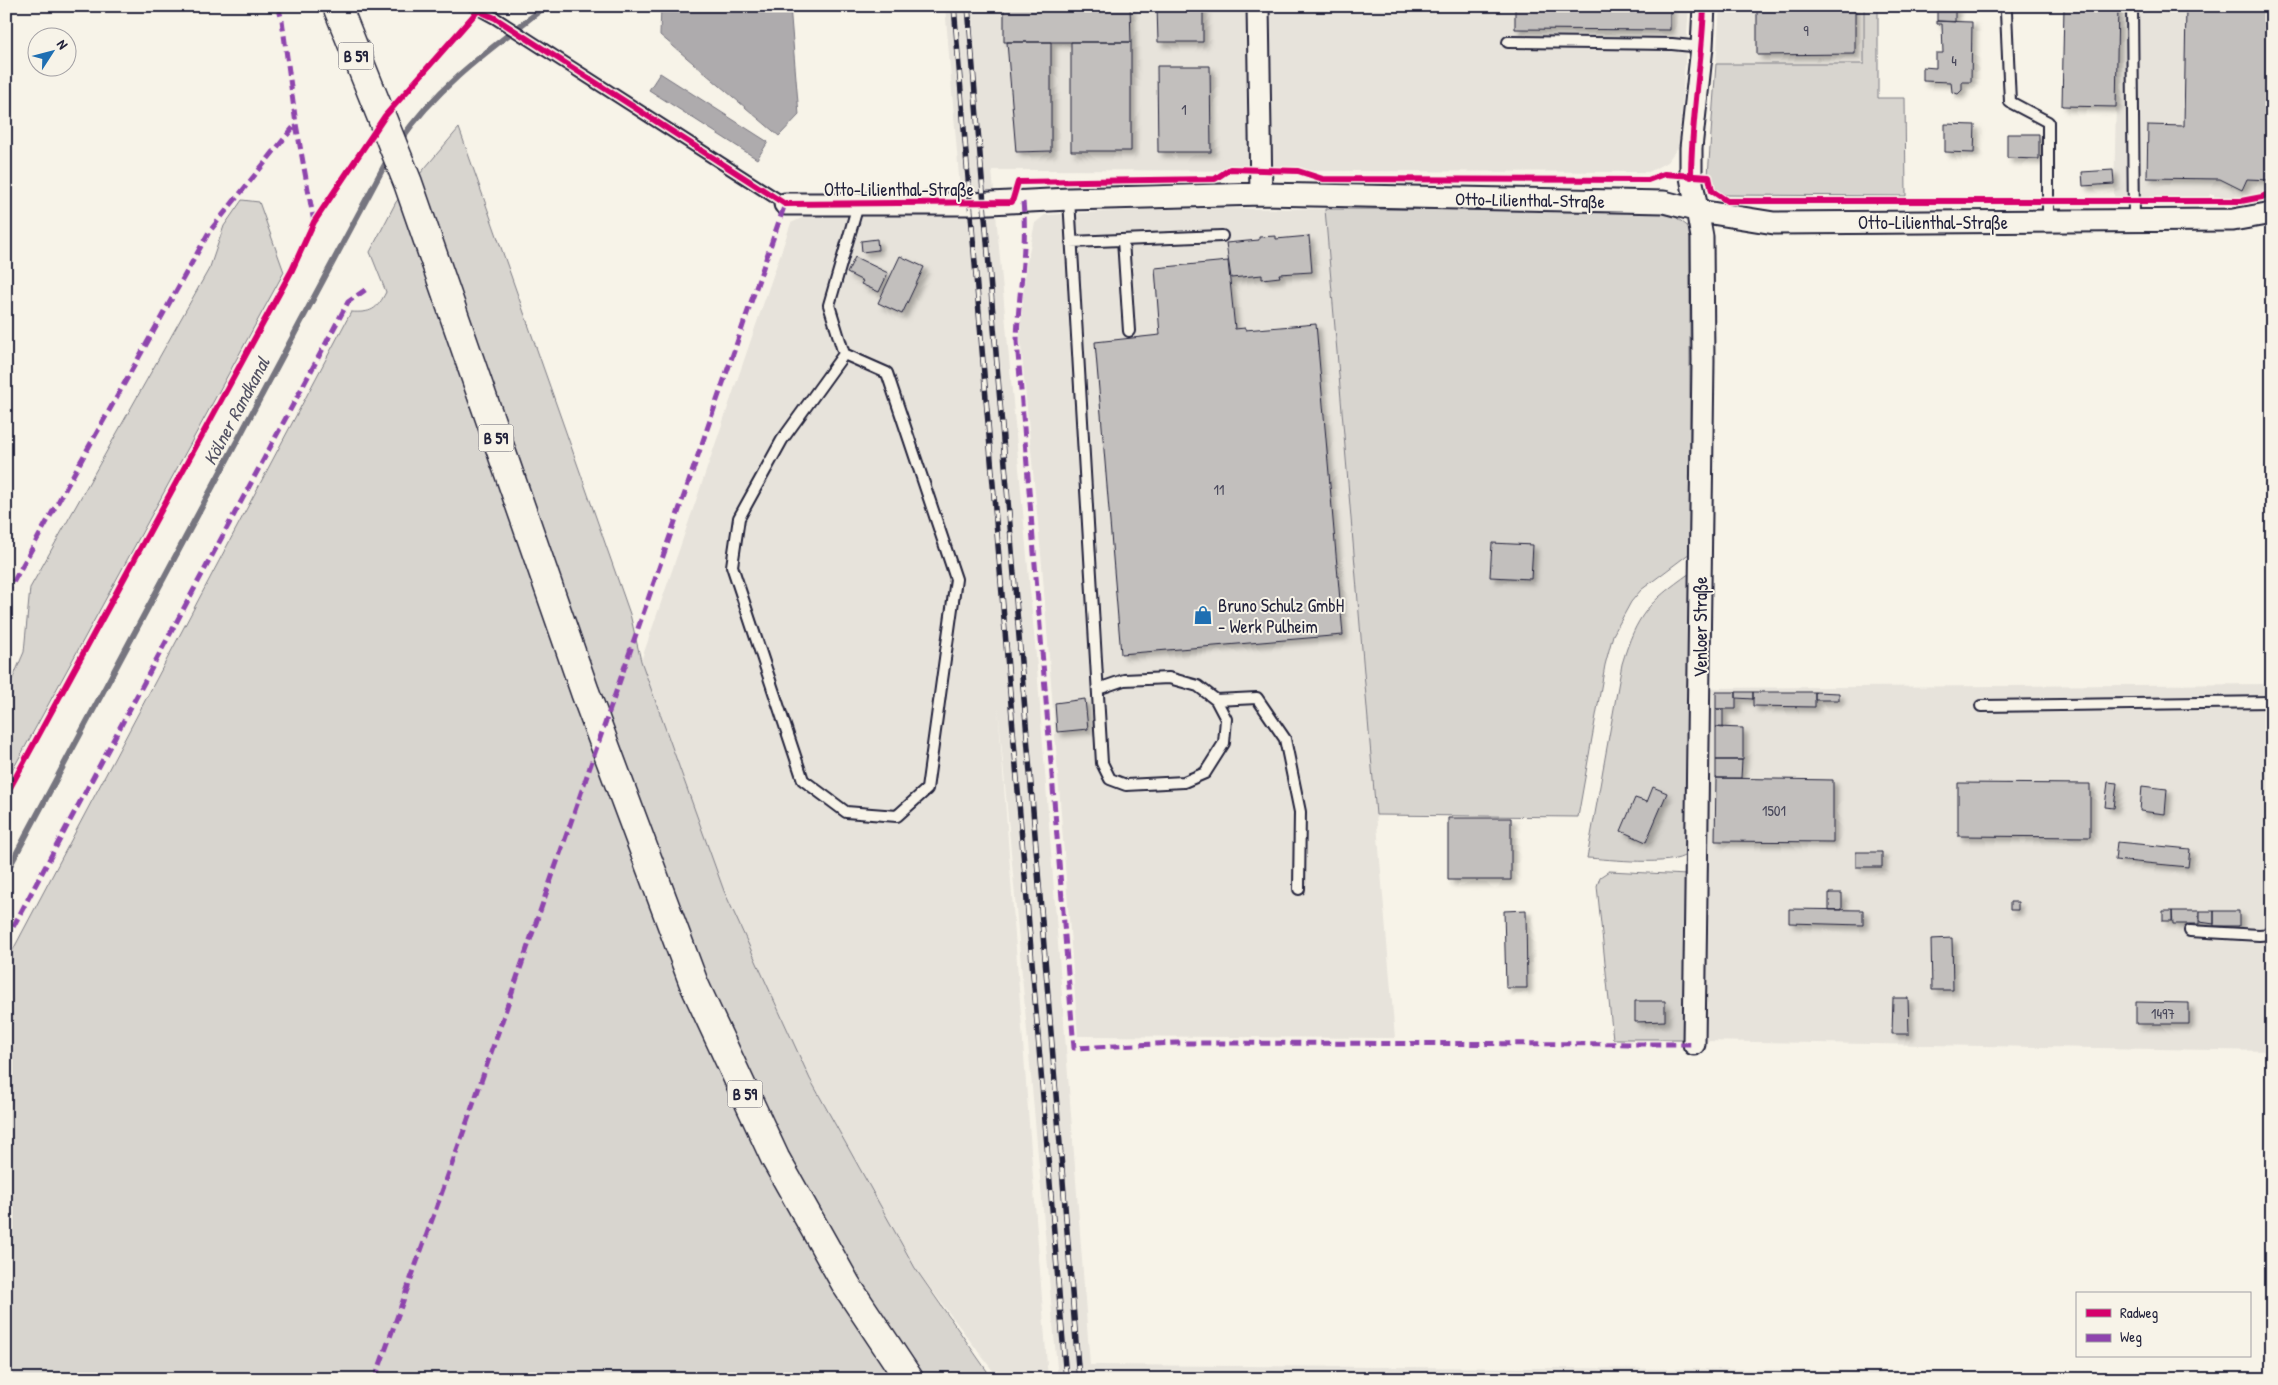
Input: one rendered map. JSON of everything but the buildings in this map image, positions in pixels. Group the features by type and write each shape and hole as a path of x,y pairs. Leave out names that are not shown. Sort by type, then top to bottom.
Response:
{"main road":[{"name":"B 59","path":"337,6 408,183 585,692 694,984 776,1158 847,1286 909,1379"}],"street":[{"path":"1258,6 1261,194"},
{"name":"Venloer Straße","path":"1694,1044 1704,360 1702,237 1699,210 1691,177 1691,148 1702,47 1704,6"},
{"name":"Otto-Lilienthal-Straße","path":"785,204 971,204 1069,199 1261,194 1664,202 1774,223 2134,222 2233,220 2272,213"}],"lane":[{"path":"473,6 495,18 785,204"},
{"path":"2132,6 2134,222"},
{"path":"2006,12 2010,102 2048,122 2048,221"},
{"path":"1508,42 1672,44 1702,47"},
{"path":"1069,199 1102,763 1110,779 1126,785 1184,782 1205,773 1224,743 1226,719 1216,700 1198,686 1170,678 1124,680 1098,690"},
{"path":"844,354 782,440 738,518 732,566 803,780 846,812 898,816 927,790 956,579 887,374 844,354 829,305 858,205"},
{"path":"1071,242 1222,236"},
{"path":"1123,240 1129,331"},
{"path":"1216,700 1257,698 1285,739 1300,812 1299,889"},
{"path":"1981,706 2272,702"},
{"path":"2190,931 2272,934"}],"shaded area":[{"path":"661,6 790,6 799,115 779,136 660,35"},
{"path":"945,6 1689,6 1679,146 1667,162 1649,172 992,170 1037,667 1090,1365 2251,1373 2253,1379 1058,1379 998,706 1048,1379 999,1379 915,1268 810,1079 724,891 641,661 791,223 819,210 962,213"},
{"path":"1720,6 1864,6 1864,64 1716,64"},
{"path":"1864,6 1878,6 1878,98 1905,98 1906,196 1726,195 1717,190 1708,176 1716,64 1864,64"},
{"path":"2118,6 2272,6 2272,189 2253,196 2243,197 2214,197 2214,194 2210,194 2209,197 2114,197"},
{"path":"660,73 768,142 757,159 649,90"},
{"path":"459,128 630,614 641,661 724,891 810,1079 915,1268 987,1371 988,1379 6,1379 6,963 351,312 364,312 373,309 380,303 386,292 370,252 396,202"},
{"path":"242,200 259,202 284,272 6,782 6,694 24,652 30,588 210,267 224,226"},
{"name":"Bruno Schulz GmbH - Werk Pulheim","path":"1175,208 1325,209 1395,1038 1078,1036 1042,565 1020,336 1025,272 1035,223 1045,215"},
{"path":"1325,209 1646,210 1673,215 1690,228 1690,553 1641,590 1631,602 1613,635 1605,665 1578,817 1376,815"},
{"path":"1690,573 1687,854 1680,858 1655,861 1587,858 1622,664 1633,633 1639,621 1654,602"},
{"path":"2272,684 2272,1051 1701,1041 1707,688"},
{"path":"1609,871 1687,875 1688,1039 1613,1039 1597,886 1600,877"}],"waterway":[{"name":"Kölner Randkanal","path":"400,141 431,102 449,84 546,6"},
{"name":"Kölner Randkanal","path":"6,873 389,157"}],"railway":[{"path":"954,6 1066,1379"},
{"path":"968,6 1079,1379"}],"marked path":[{"path":"278,6 282,20 296,124 314,222"},
{"path":"6,595 209,232 296,124"},
{"path":"1023,202 1024,254 1017,341 1074,1048 1177,1043 1694,1044"},
{"path":"375,1379 467,1122 785,204"},
{"path":"6,940 348,302 368,288"}],"cycle path":[{"path":"6,795 292,270 314,222 385,116 482,6"},
{"path":"1691,177 1691,156 1704,6"},
{"path":"477,10 495,18 785,204 1012,202 1018,182 1215,179 1230,169 1298,171 1323,179 1648,180 1664,174 1709,177 1712,191 1727,201 2241,201 2262,197 2272,192"}],"place":[{"name":"Bruno Schulz GmbH - Werk Pulheim","path":"1203,615"}]}
